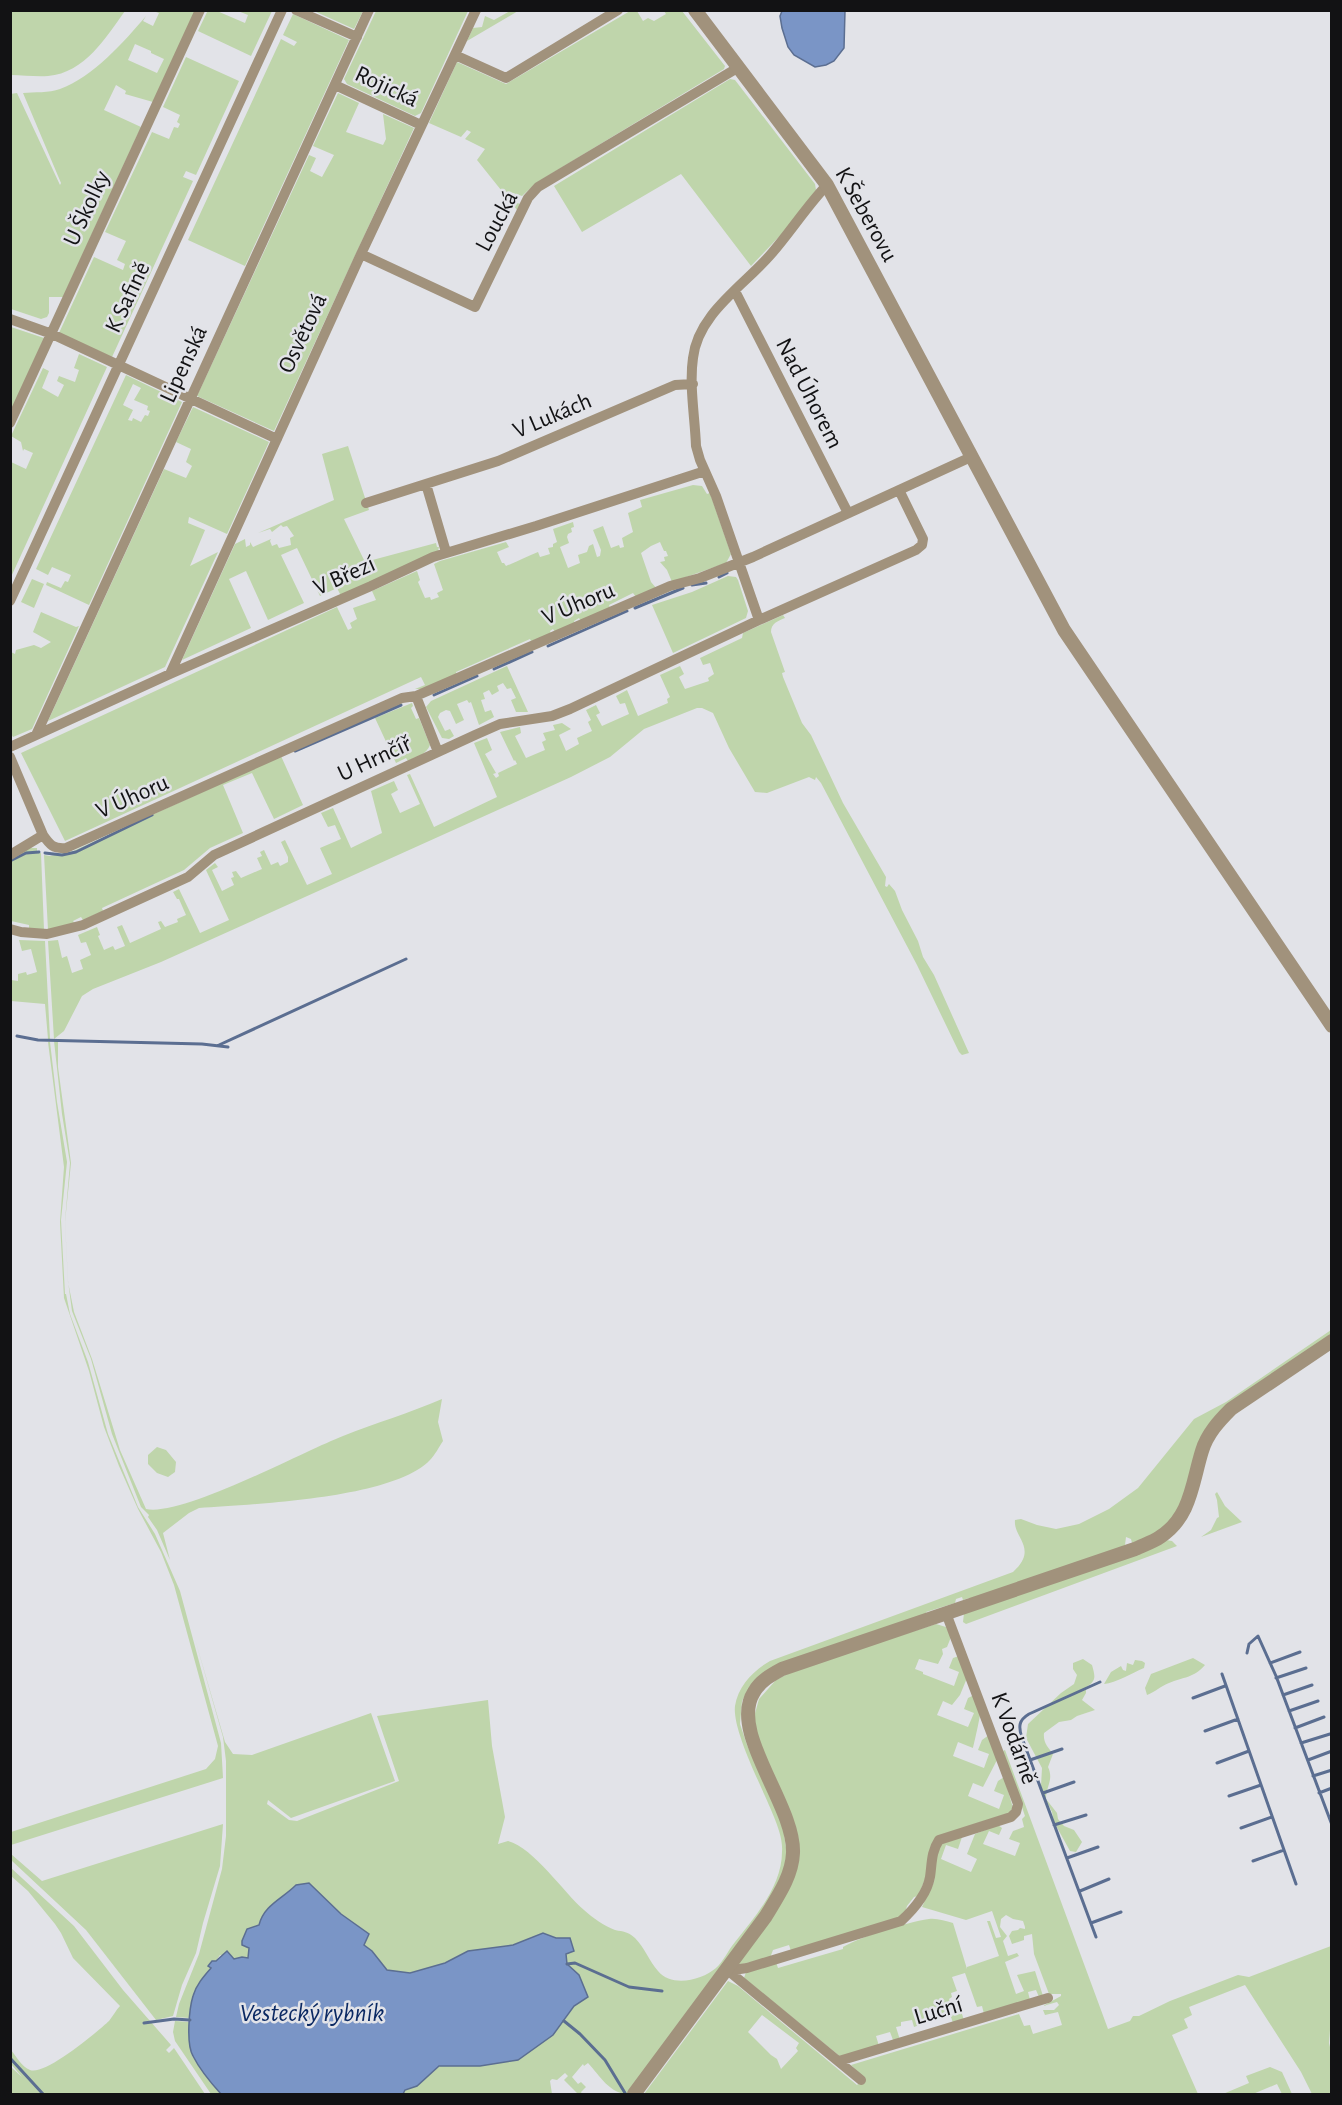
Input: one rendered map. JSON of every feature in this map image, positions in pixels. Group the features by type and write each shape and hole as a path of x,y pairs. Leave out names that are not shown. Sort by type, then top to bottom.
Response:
{"street":[{"name":"U Školky","path":"10,423 200,10"},
{"name":"K Safině","path":"10,601 282,10"},
{"path":"296,10 357,37"},
{"name":"Lipenská","path":"36,735 369,10"},
{"name":"Osvětová","path":"170,674 361,254 476,10"},
{"path":"455,55 506,78 618,10"},
{"name":"K Šeberovu","path":"695,10 827,185 1064,630 1332,1026"},
{"name":"Loucká","path":"361,254 475,307 528,198 538,188 739,67"},
{"name":"Rojická","path":"335,85 421,125"},
{"path":"759,620 699,460 696,446 693,358 706,323 771,255 827,185"},
{"name":"Nad Úhorem","path":"735,291 848,513"},
{"path":"10,319 52,334 277,439"},
{"name":"V Lukách","path":"366,503 498,461 675,385 693,384"},
{"name":"V Úhoru","path":"43,835 56,849 77,844 402,698 416,696 670,586 700,578 739,562 971,457"},
{"name":"V Březí","path":"10,747 446,552 536,526 705,471"},
{"path":"426,484 446,552"},
{"name":"U Hrnčíř","path":"10,929 21,933 47,934 83,925 188,877 214,855 500,724 552,716 570,709 759,620 916,550 921,545 922,539 899,490"},
{"path":"416,696 438,752"},
{"path":"10,757 43,835 10,855"},
{"path":"634,2094 766,1916 784,1887 793,1854 792,1833 752,1740 747,1722 753,1693 762,1681 782,1669 1135,1549 1160,1537 1178,1521 1188,1504 1202,1449 1219,1422 1231,1409 1332,1341"},
{"name":"K Vodárně","path":"726,1971 747,1968 902,1921 911,1912 926,1888 930,1879 932,1855 939,1840 1011,1817 1016,1812 1018,1804 946,1613"},
{"path":"726,1971 861,2080"},
{"name":"Luční","path":"839,2061 1048,1998"}],"green space":[{"path":"208,10 217,11 245,23 248,15 238,11 272,11 251,56 198,31"},
{"path":"363,10 354,29 314,11"},
{"path":"10,11 125,11 102,42 84,61 61,73 39,76 11,75"},
{"path":"153,11 195,11 153,102 125,94 126,91 116,85 104,110 141,127 63,297 49,297 49,313 47,317 41,319 11,309 10,94 17,93 60,185 23,93 60,89 84,76 107,58 146,16 143,21 153,26 159,13","holes":["135,44 164,59 157,73 128,60"]},
{"path":"376,11 468,11 421,113 415,116 347,84 344,79"},
{"path":"510,11 518,11 467,41 473,28 482,27 485,16 494,20"},
{"path":"630,11 637,11 643,21 648,18 654,21 666,14 664,11 682,11 725,66 724,69 536,183 522,196 513,193 510,200 520,204 517,210 477,160 485,149 465,139 471,132 467,130 461,137 429,123 457,62 506,84"},
{"path":"293,14 349,40 245,266 188,240 281,39 294,46 297,42 283,35"},
{"path":"186,57 239,81 196,175 186,171 183,177 193,181 112,357 59,333 94,257 123,270 125,264 117,260 126,241 105,232 152,132 169,139 174,127 178,128 180,124 177,122 180,115 163,107"},
{"path":"730,79 735,80 815,184 816,190 793,222 751,266 681,174 582,232 554,186"},
{"path":"338,93 359,103 346,132 383,145 386,139 383,114 414,128 274,431 197,396 309,155 316,158 310,171 322,177 334,155 313,146"},
{"path":"11,327 44,338 11,411"},
{"path":"79,354 107,367 11,577 11,462 26,469 33,453 24,449 23,451 21,442 11,436 43,368 49,371 42,388 58,397 64,385 57,381 59,376 75,382 79,370 74,368"},
{"path":"126,375 182,402 89,605 46,585 47,582 61,588 65,581 68,582 71,575 52,567 48,575 36,569","holes":["133,384 141,388 134,400 148,406 147,410 150,411 148,416 145,415 141,422 133,418 132,421 128,420 133,410 123,405"]},
{"path":"193,407 269,442 227,534 189,517 188,523 205,530 190,566 218,552 165,667 48,721 164,469 186,478 192,466 186,462 191,449 176,442"},
{"path":"348,446 369,510 344,519 365,562 436,543 439,547 438,551 341,596 337,588 320,596 297,548 281,555 304,603 268,620 246,571 229,579 251,628 182,660 235,544 245,539 246,547 250,545 250,542 253,547 271,539 272,546 277,544 279,548 291,545 290,538 294,536 287,526 281,525 272,532 270,529 258,533 334,500 322,454"},
{"path":"693,485 702,486 707,494 710,493 731,554 726,563 672,582 667,570 660,562 665,561 664,557 668,556 660,542 641,553 651,582 657,589 636,597 633,593 609,605 610,608 581,621 579,618 574,621 575,625 555,632 553,629 550,631 551,634 531,641 530,639 456,672 457,676 424,689 415,689 425,685 421,677 65,841 21,753 337,607 348,630 352,628 350,623 357,619 353,608 376,600 372,591 417,571 420,580 418,582 425,598 430,597 431,600 439,597 437,593 443,590 434,564 440,561 506,542 509,547 497,552 506,566 538,552 540,557 550,554 548,548 553,547 553,544 557,542 553,529 573,522 572,532 567,537 569,543 560,547 568,568 580,563 578,555 587,552 589,546 593,544 597,557 600,556 601,550 593,530 603,526 611,548 619,545 620,548 624,547 622,538 633,532 628,513 642,507 640,500"},
{"path":"728,576 736,577 738,580 748,611 746,618 673,653 652,605 692,592"},
{"path":"32,579 44,584 34,608 21,602"},
{"path":"41,612 76,627 79,626 32,729 13,737 10,732 11,652 15,654 16,650 34,645 41,648 51,642 33,632"},
{"path":"783,615 785,618 774,624 771,632 785,672 782,673 783,677 802,723 811,735 843,803 886,877 885,886 889,884 895,891 923,957 934,975 969,1053 962,1055 959,1052 917,965 821,783 816,777 815,780 809,777 767,793 755,792 729,748 713,713 702,708 644,729 610,757 571,777 161,962 93,989 82,996 64,1031 54,1039 48,941 58,940 62,958 67,956 72,973 83,969 80,960 91,955 86,942 81,943 78,935 97,927 104,950 113,946 115,950 125,946 117,927 122,925 130,943 161,929 158,922 161,921 165,927 178,922 177,919 186,915 173,892 179,889 200,933 229,920 206,870 215,863 218,867 212,870 222,891 234,885 231,878 234,877 232,872 236,871 241,878 262,869 257,858 262,856 260,852 264,850 271,865 278,862 280,866 288,862 281,842 285,840 307,885 332,874 320,848 341,839 335,825 328,827 321,813 333,808 351,848 382,833 371,791 394,781 398,790 391,794 400,813 420,804 407,775 410,774 434,827 497,797 474,743 487,738 492,750 485,754 496,773 493,774 496,778 499,776 498,773 517,764 500,732 520,727 521,733 515,736 526,758 545,750 542,742 546,740 543,733 555,730 553,725 562,723 571,729 559,735 566,751 579,744 577,738 592,731 588,722 591,720 586,710 596,705 600,713 596,715 602,726 629,714 625,703 620,704 616,696 627,690 638,716 668,703 667,699 670,697 660,675 680,666 684,674 679,677 685,689 709,681 708,678 714,674 710,663 703,665 700,658 742,638 743,633"},
{"path":"507,666 528,712 516,712 511,700 516,698 511,688 507,689 503,683 497,686 499,691 492,695 489,690 483,693 485,699 481,700 485,712 491,710 494,717 479,725 471,702 467,700 457,704 464,720 456,724 450,711 440,713 438,717 445,731 450,729 454,736 449,739 442,738 426,707 431,701"},
{"path":"412,703 411,708 416,719 419,718 430,745 421,755 396,763 375,718"},
{"path":"281,756 303,805 274,819 252,773 223,785 243,833 210,848 184,870 102,908 103,911 83,920 81,917 73,921 75,924 48,930 44,855 50,856 73,851"},
{"path":"28,848 37,848 37,853 41,853 44,930 29,929 29,925 11,921 11,859"},
{"path":"19,940 45,941 50,1039 48,1039 45,1004 11,1001 11,980 18,981 18,974 26,972 27,975 37,972 31,949 22,951"},
{"path":"54,1041 58,1041 58,1067 71,1163 65,1222 70,1163"},
{"path":"48,1042 50,1042 67,1162 61,1220 65,1294 88,1362 108,1434 138,1507 155,1534 180,1591 221,1743 223,1778 11,1845 11,1832 206,1769 215,1759 218,1746 174,1585 161,1552 138,1509 104,1427 89,1371 64,1298 60,1222 64,1167"},
{"path":"68,1284 74,1312 92,1359 120,1450 146,1509 163,1509 213,1494 343,1436 442,1399 438,1422 443,1441 430,1460 412,1473 386,1483 321,1497 199,1508 163,1533 170,1560 149,1515 141,1507 112,1434 91,1359 72,1311"},
{"path":"1331,1330 1331,1336 1230,1405 1183,1503 1165,1527 1149,1537 1132,1543 1131,1539 1126,1537 1125,1545 1122,1547 970,1600 969,1598 963,1600 962,1597 956,1599 955,1603 926,1612 927,1615 750,1686 742,1701 740,1724 747,1745 782,1819 787,1855 784,1870 771,1900 628,2094 611,2088 588,2063 584,2066 583,2064 572,2077 578,2084 581,2082 586,2087 581,2092 582,2094 578,2094 564,2080 568,2076 565,2073 557,2080 550,2081 552,2094 403,2094 405,2090 417,2086 439,2066 480,2066 564,2021 574,2006 579,1975 567,1964 565,1953 556,1938 543,1933 513,1945 468,1951 445,1963 409,1973 387,1970 372,1951 364,1945 369,1934 341,1914 309,1883 296,1885 269,1908 256,1929 248,1958 234,1959 220,1955 197,1990 190,2018 176,2017 199,1954 222,1869 226,1836 226,1761 223,1737 195,1639 225,1742 233,1754 252,1755 371,1713 395,1781 291,1818 268,1800 267,1804 289,1820 297,1821 399,1781 377,1716 488,1700 492,1746 505,1817 498,1844 508,1841 528,1852 591,1916 635,1938 664,1976 679,1981 695,1979 710,1972 721,1962 766,1900 781,1865 782,1847 779,1829 743,1745 735,1717 739,1692 753,1674 770,1661 1013,1572 1020,1564 1025,1550 1015,1526 1015,1520 1021,1519 1056,1529 1079,1524 1109,1509 1138,1488 1194,1419 1226,1402"},
{"path":"157,1447 166,1450 176,1462 175,1472 168,1477 157,1473 148,1464 148,1455"},
{"path":"1217,1492 1225,1506 1242,1522 1201,1537 1211,1530 1219,1517 1215,1494"},
{"path":"1166,1540 1172,1541 1177,1546 966,1624 963,1622 964,1613"},
{"path":"936,1624 946,1627 951,1637 947,1647 942,1649 943,1654 938,1664 919,1659 915,1669 954,1686 959,1672 949,1668 953,1658 959,1656 967,1678 960,1695 952,1705 943,1701 937,1715 968,1727 974,1713 964,1709 968,1698 974,1695 980,1712 973,1748 958,1742 953,1756 984,1768 989,1754 978,1750 982,1740 989,1735 997,1760 983,1787 973,1783 968,1796 999,1809 1004,1795 994,1791 998,1781 1004,1777 1013,1808 1009,1813 944,1834 918,1896 914,1897 907,1906 904,1916 791,1951 789,1945 773,1950 770,1958 738,1965 797,1855 758,1745 754,1717 759,1699 776,1680 799,1668"},
{"path":"1193,1658 1205,1665 1192,1675 1166,1684 1147,1695 1145,1688 1151,1674"},
{"path":"1083,1659 1092,1665 1094,1680 1086,1687 1082,1700 1095,1710 1071,1720 1059,1722 1044,1733 1045,1742 1053,1754 1048,1767 1050,1779 1046,1799 1057,1813 1058,1819 1064,1826 1074,1830 1082,1842 1076,1852 1070,1851 1054,1822 1041,1786 1042,1768 1026,1738 1028,1724 1074,1684 1077,1675 1073,1669 1073,1663"},
{"path":"1135,1660 1145,1663 1144,1668 1119,1680 1104,1684 1111,1672 1121,1666 1126,1671 1127,1663 1133,1665"},
{"path":"1005,1750 1108,2029 1130,2021 1133,2016 1139,2016 1170,2001 1238,1975 1249,1977 1331,1946 1332,2004 1329,2043 1331,2094 1312,2094 1301,2072 1245,1985 1189,2007 1192,2015 1184,2019 1188,2028 1172,2035 1198,2094 644,2094 728,1981 738,1986 857,2085 864,2078 851,2065 1019,2014 1024,2026 1030,2025 1033,2034 1062,2025 1058,2012 1045,2015 1043,2010 1054,2010 1059,2005 1057,2002 1043,2006 1061,1994 1049,1994 1034,1954 1032,1934 1012,1944 1009,1936 1012,1931 1025,1929 1025,1927 1023,1921 1006,1915 1001,1919 1000,1927 1007,1936 1003,1941 1008,1956 1017,1953 1019,1956 1005,1962 1016,1994 1024,1991 1017,1975 1035,1971 1043,1996 1039,1997 1036,1990 1028,1992 1030,2000 984,2014 982,2006 977,2007 965,1973 952,1977 957,1991 951,1993 952,1997 949,1999 954,2013 961,2011 964,2020 953,2023 950,2014 914,2027 912,2020 901,2022 901,2026 896,2027 900,2040 893,2040 890,2032 876,2036 879,2046 842,2058 744,1978 746,1972 776,1962 778,1968 843,1949 862,1938 885,1930 929,1919 953,1923 967,1969 967,1967 999,1956 987,1921 990,1921 996,1938 1001,1937 992,1911 966,1920 922,1907 934,1882 937,1851 940,1844 962,1837 958,1849 946,1845 941,1859 971,1872 977,1859 967,1854 975,1834 998,1825 1002,1828 999,1835 989,1831 983,1844 1015,1856 1020,1843 1009,1839 1013,1831 1024,1827 1022,1819 1025,1816 1003,1751","holes":["762,2015 799,2043 796,2048 798,2051 781,2069 777,2059 748,2032"]},
{"path":"223,1824 220,1866 196,1953 182,1985 173,2016 156,2020 86,1930 11,1860 11,1854 42,1881"},
{"path":"10,1867 74,1926 123,1990 171,2045 166,2050 169,2053 174,2048 205,2094 11,2094 11,2067 22,2077 11,2064 11,2050 27,2069 37,2070 47,2066 71,2052 94,2034 109,2021 120,2006 73,1958 55,1924 28,1891 11,1876"},
{"path":"175,2021 190,2022 192,2056 221,2094 211,2094 175,2041 173,2032"},
{"path":"1270,2067 1282,2072 1292,2094 1282,2094 1277,2084 1253,2094 1223,2094 1249,2083 1246,2076"}],"water":[{"path":"782,11 845,11 844,48 834,61 815,67 794,55 788,47 782,28 780,16"},
{"name":"Vestecký rybník","path":"309,1883 341,1914 369,1934 364,1945 372,1951 387,1970 410,1973 445,1963 468,1951 513,1945 543,1933 556,1938 570,1938 574,1951 566,1954 567,1964 579,1975 588,1997 574,2006 553,2035 518,2060 480,2066 439,2066 417,2086 405,2090 403,2094 221,2094 202,2071 191,2051 189,2018 194,1992 211,1968 208,1966 212,1961 216,1961 227,1951 234,1959 248,1958 249,1948 242,1945 247,1929 259,1925 269,1907 296,1885"}],"waterway":[{"path":"719,577 727,573"},
{"path":"692,585 706,583"},
{"path":"635,608 683,588"},
{"path":"548,646 627,611"},
{"path":"494,669 532,652"},
{"path":"434,695 477,676"},
{"path":"295,751 401,705"},
{"path":"45,853 62,855 76,852 152,815"},
{"path":"10,861 26,853 39,852"},
{"path":"219,1045 406,959"},
{"path":"17,1036 38,1040 202,1044 228,1047"},
{"path":"1247,1653 1249,1644 1258,1636 1276,1676 1332,1825"},
{"path":"1270,1663 1300,1652"},
{"path":"1276,1678 1306,1668"},
{"path":"1222,1674 1296,1884"},
{"path":"1096,1937 1022,1738 1020,1727 1021,1721 1029,1714 1100,1682"},
{"path":"1283,1695 1312,1685"},
{"path":"1193,1698 1225,1686"},
{"path":"1289,1711 1318,1701"},
{"path":"1295,1728 1324,1717"},
{"path":"1205,1731 1238,1719"},
{"path":"1301,1743 1330,1734"},
{"path":"1030,1760 1062,1749"},
{"path":"1217,1763 1249,1751"},
{"path":"1308,1760 1332,1751"},
{"path":"1313,1776 1332,1770"},
{"path":"1043,1793 1074,1782"},
{"path":"1229,1796 1261,1785"},
{"path":"1319,1793 1332,1788"},
{"path":"1054,1825 1086,1815"},
{"path":"1241,1828 1272,1817"},
{"path":"1067,1858 1098,1847"},
{"path":"1253,1861 1284,1850"},
{"path":"1080,1891 1109,1879"},
{"path":"1091,1923 1121,1912"},
{"path":"567,1964 575,1963 629,1987 662,1991"},
{"path":"144,2023 174,2019 190,2020"},
{"path":"564,2021 605,2060 625,2093"},
{"path":"10,2058 43,2094"}]}
